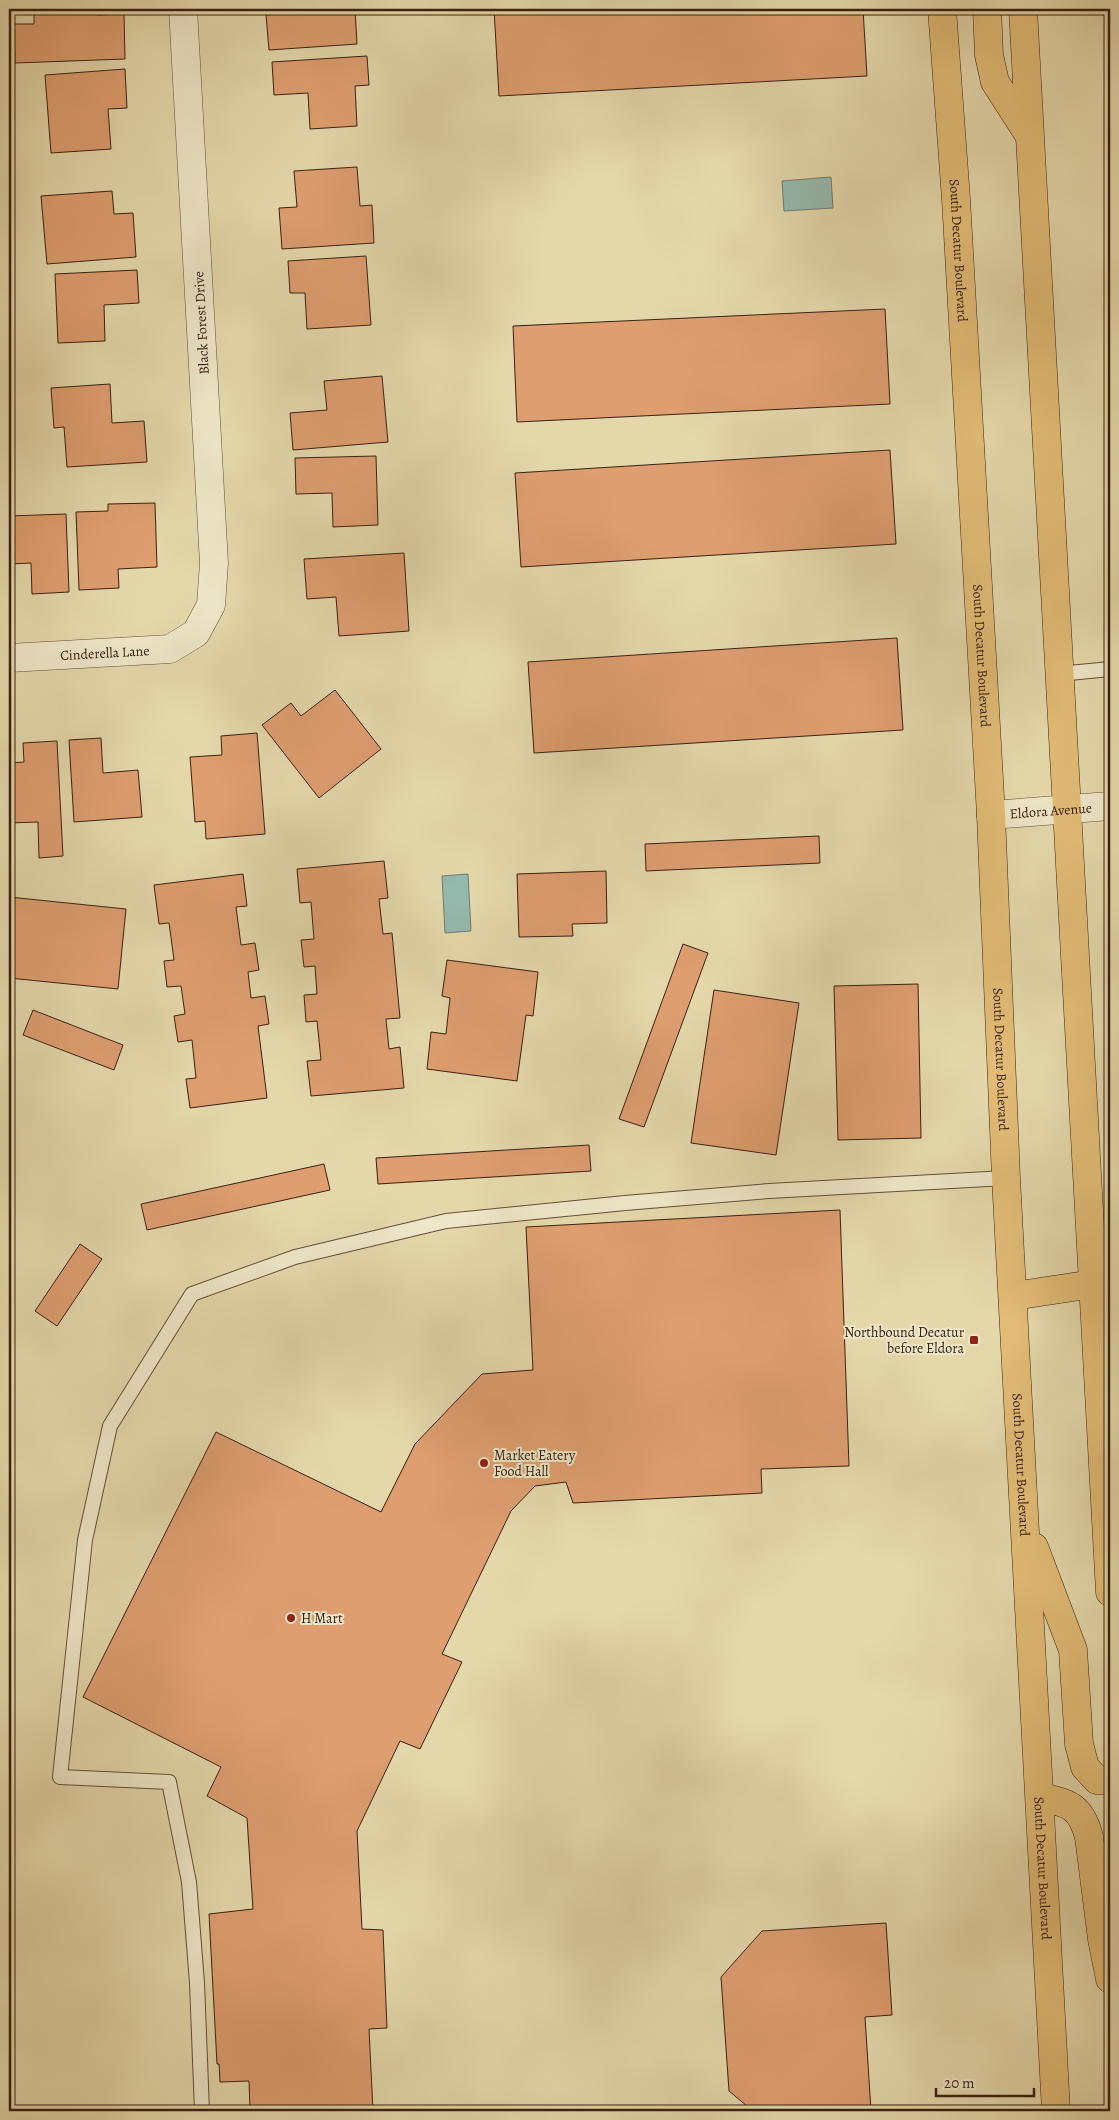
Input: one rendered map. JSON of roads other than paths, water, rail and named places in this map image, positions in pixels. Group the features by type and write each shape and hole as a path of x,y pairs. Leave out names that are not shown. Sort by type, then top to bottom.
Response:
{"main road":[{"name":"South Decatur Boulevard","path":"942,9 956,199 991,815 1006,1178 1056,2111"},
{"path":"986,9 990,55 995,82 1029,136"},
{"path":"1023,9 1066,810 1105,1284 1105,1411 1110,1575"},
{"path":"1013,1296 1105,1284"},
{"path":"1024,1522 1073,1650 1079,1744 1085,1767 1097,1780 1110,1780"},
{"path":"1040,1797 1058,1801 1075,1808 1085,1820 1089,1836 1102,1939 1110,1979"}],"street":[{"name":"Black Forest Drive","path":"183,9 214,563 211,605 196,633"},
{"name":"Cinderella Lane","path":"9,658 170,649 196,633"},
{"name":"Eldora Avenue","path":"991,815 1110,806"}],"lane":[{"path":"1059,674 1110,669"},
{"path":"202,2111 197,1983 189,1882 169,1782 60,1777 85,1540 110,1426 192,1294 295,1257 446,1221 770,1191 1006,1178"}],"water":[{"path":"831,177 833,208 784,211 782,181"},
{"path":"468,874 471,931 445,933 442,876"}],"place":[{"name":"Northbound Decatur before Eldora","path":"974,1340"},
{"name":"Market Eatery Food Hall","path":"484,1463"},
{"name":"H Mart","path":"291,1618"}]}
